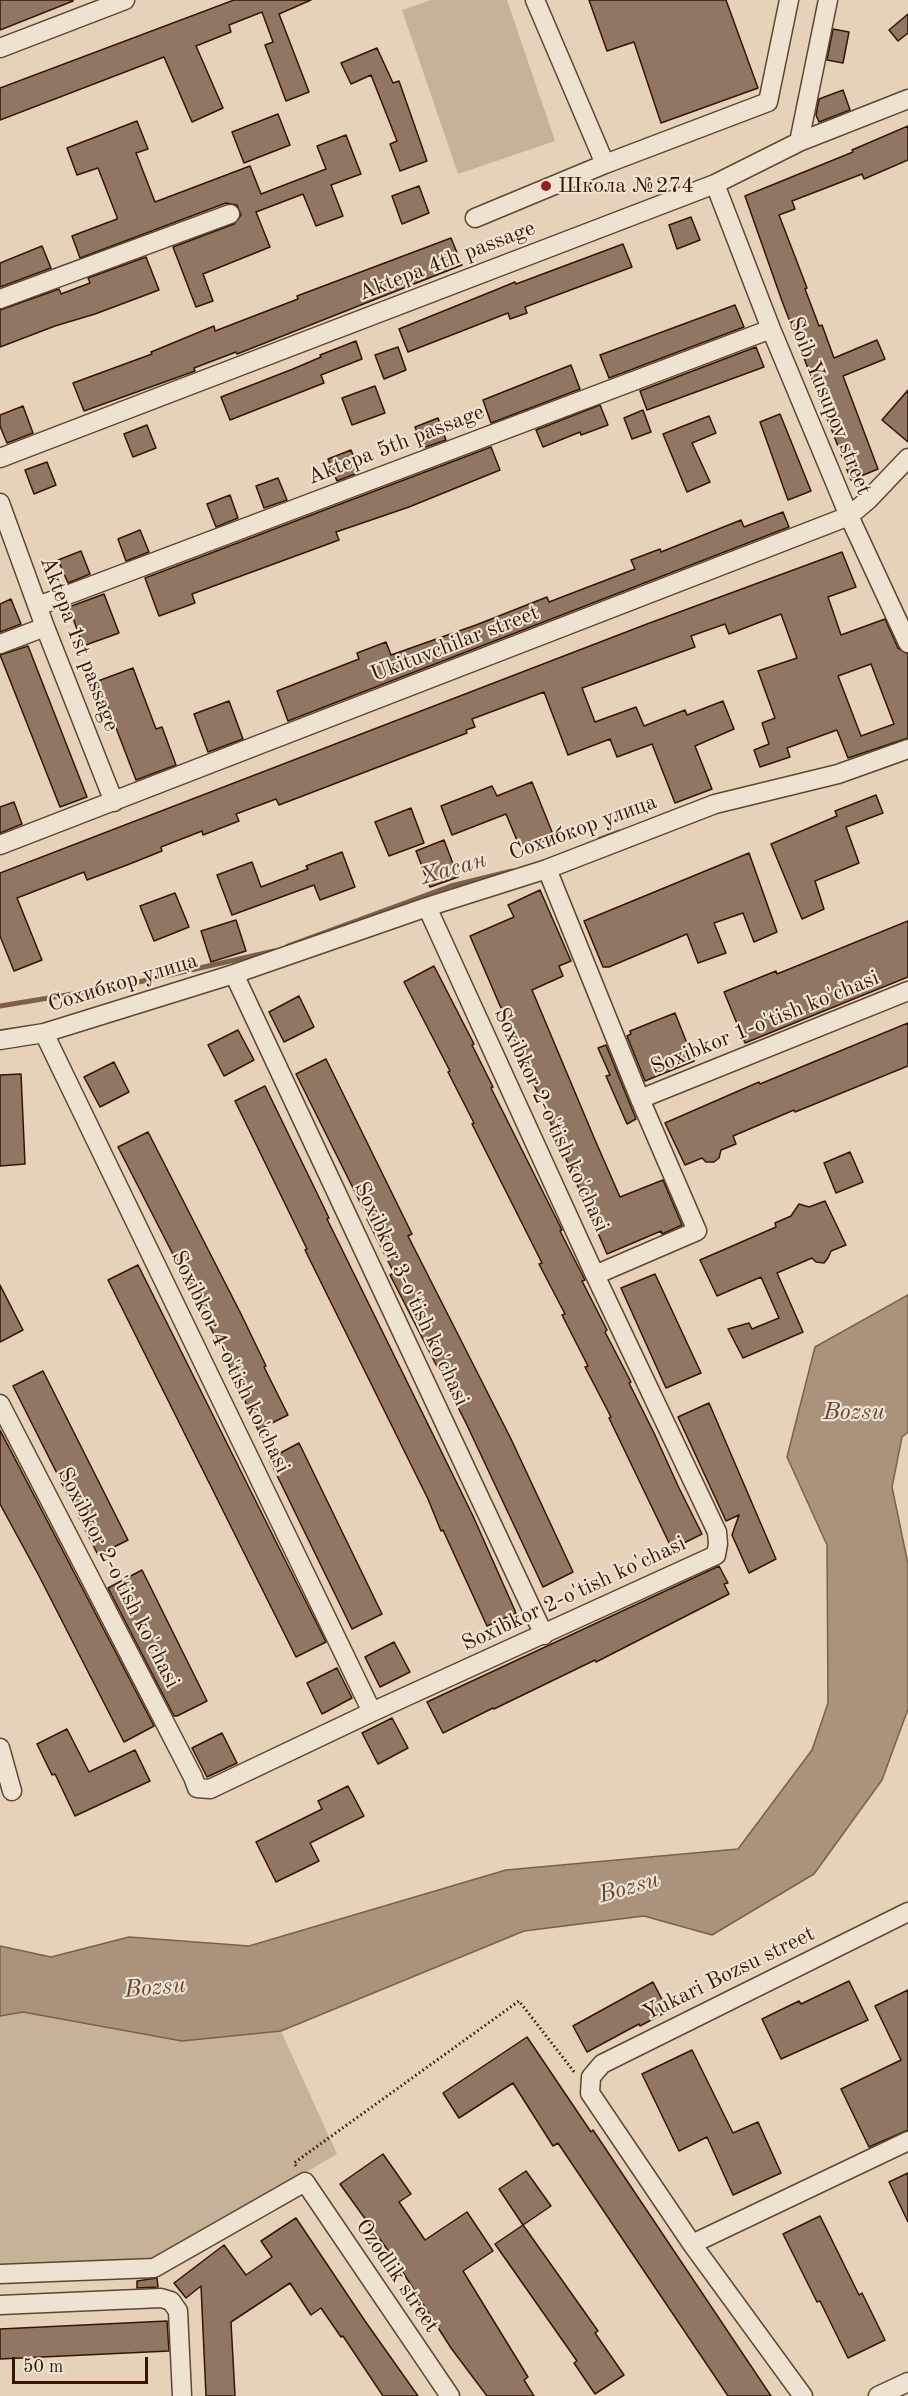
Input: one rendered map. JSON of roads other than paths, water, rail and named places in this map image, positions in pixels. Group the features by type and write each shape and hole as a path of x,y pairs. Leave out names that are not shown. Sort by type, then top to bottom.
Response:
{"street":[{"path":"0,48 125,0"},
{"path":"535,0 605,164"},
{"path":"475,218 605,164 768,102 789,0"},
{"path":"800,142 828,0"},
{"name":"Aktepa 4th passage","path":"0,458 714,184 800,142 908,99"},
{"name":"Soib Yusupov street","path":"714,184 771,329 849,516 908,643"},
{"path":"0,299 230,214"},
{"name":"Aktepa 5th passage","path":"38,606 771,329"},
{"name":"Ukituvchilar street","path":"0,846 849,516 868,500 908,458"},
{"name":"Aktepa 1st passage","path":"0,503 45,627 114,802"},
{"path":"0,644 45,627"},
{"name":"Сохибкор улица","path":"0,1040 44,1033 234,974 427,907 547,869 715,804 838,774 908,749"},
{"name":"Soxibkor 1-o'tish ko'chasi","path":"547,869 640,1099 697,1231 595,1275"},
{"name":"Soxibkor 2-o'tish ko'chasi","path":"0,1404 197,1788 210,1789 372,1712 716,1555 717,1532 595,1275 427,907"},
{"name":"Soxibkor 3-o'tish ko'chasi","path":"234,974 544,1635"},
{"name":"Soxibkor 1-o'tish ko'chasi","path":"640,1099 908,991"},
{"name":"Soxibkor 4-o'tish ko'chasi","path":"44,1033 372,1712"},
{"path":"0,1748 12,1791"},
{"name":"Yukari Bozsu street","path":"692,2244 590,2093 591,2077 602,2064 908,1912"},
{"path":"803,2396 692,2244 908,2141"},
{"name":"Ozodlik street","path":"0,2274 154,2268 305,2182 450,2396"},
{"path":"0,2305 161,2298 171,2301 178,2311 182,2396"},
{"path":"879,2396 908,2382"}],"water":[{"name":"Bozsu","path":"908,1295 908,1432 902,1437 892,1487 908,1564 908,1709 882,1780 814,1874 712,1935 644,1916 524,1931 281,2031 182,2041 23,2012 0,2016 0,1946 51,1957 129,1937 249,1946 506,1870 738,1849 812,1750 828,1703 827,1545 787,1457 815,1347"}],"waterway":[{"name":"Хасан","path":"882,749 908,738"},
{"name":"Хасан","path":"600,839 619,832"},
{"name":"Хасан","path":"288,946 451,886 512,871"},
{"name":"Хасан","path":"0,1006 121,986 274,951"}],"place":[{"name":"Школа №274","path":"546,186"}]}
